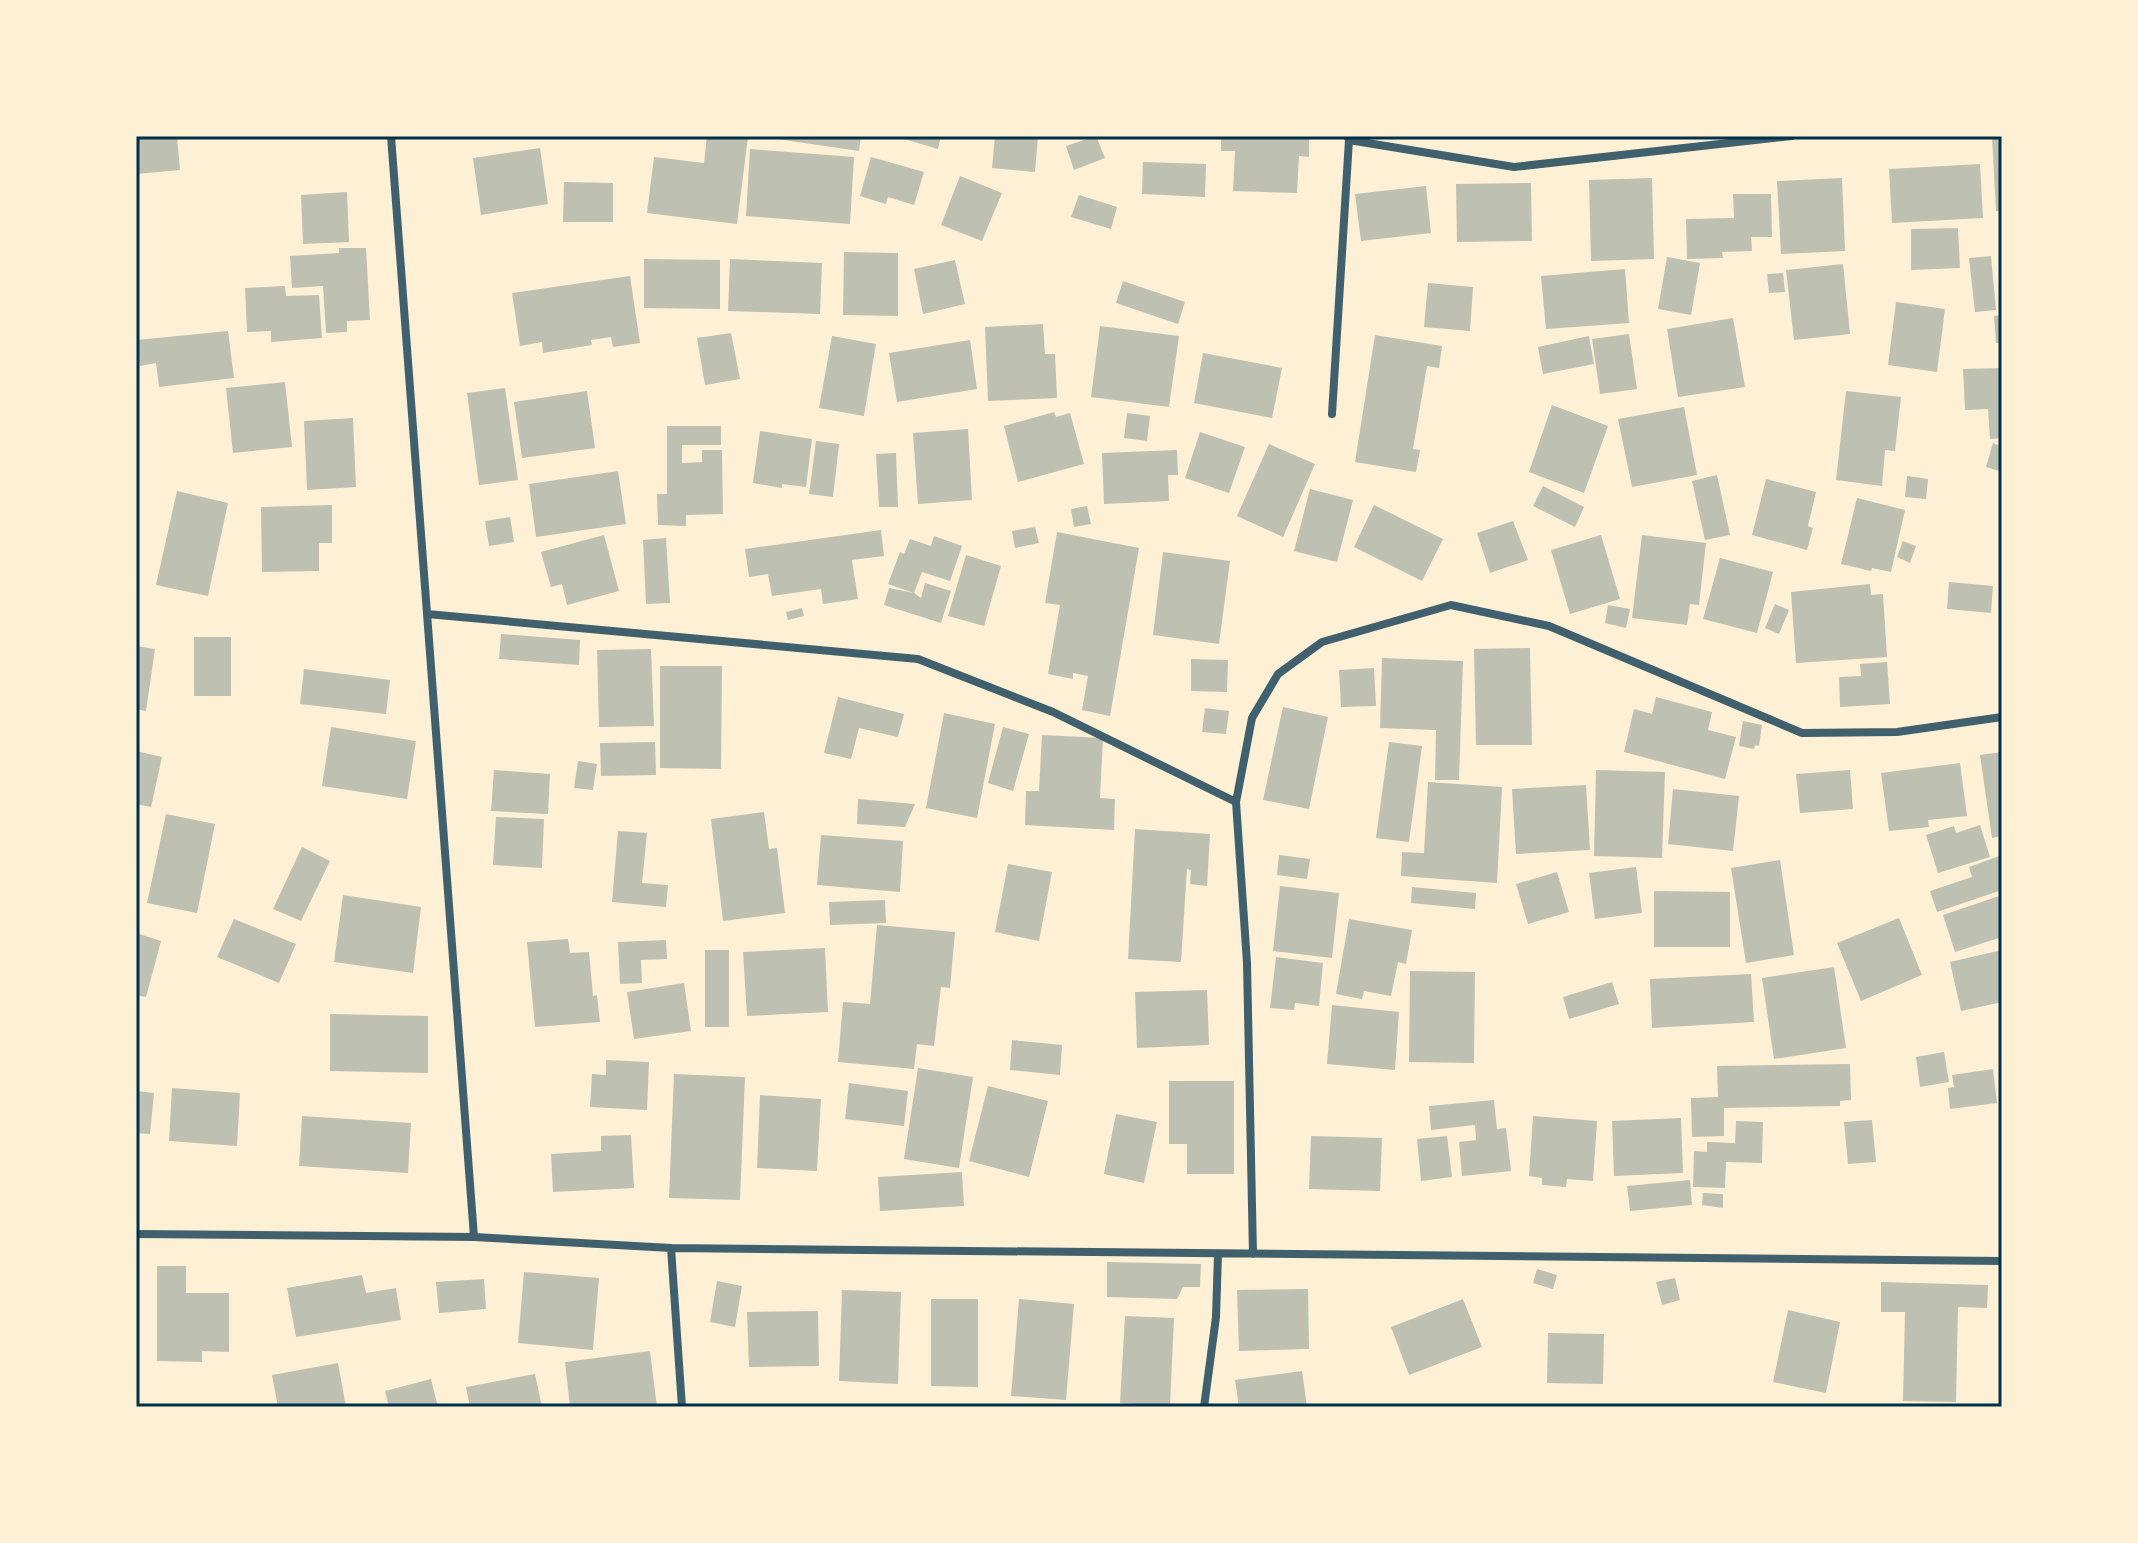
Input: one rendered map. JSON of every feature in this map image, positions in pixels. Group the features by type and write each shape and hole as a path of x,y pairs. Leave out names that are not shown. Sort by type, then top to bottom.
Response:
{"street":[{"path":"391,136 474,1237"},
{"path":"1332,414 1348,138 1514,167 1792,136"},
{"path":"1253,1254 1247,963 1236,802 1252,718 1278,674 1322,642 1451,605 1549,626 1802,733 1897,732 2002,717"},
{"path":"427,614 918,659 1053,712 1236,802"},
{"path":"136,1234 474,1237 671,1248 2002,1261"},
{"path":"671,1248 682,1407"},
{"path":"1204,1407 1216,1317 1218,1254"}],"building":[{"path":"136,136 177,136 180,170 136,174"},
{"path":"707,136 748,137 737,224 647,213 654,157 704,163"},
{"path":"777,136 861,136 859,151 777,139"},
{"path":"894,136 941,136 938,149"},
{"path":"995,136 1038,136 1035,172 992,168"},
{"path":"1096,136 1105,158 1074,170 1066,146"},
{"path":"1221,136 1309,136 1309,157 1299,156 1297,193 1233,191 1235,151 1221,151"},
{"path":"1992,137 2002,137 2002,211 1996,211"},
{"path":"540,148 548,204 481,215 473,158"},
{"path":"750,149 854,157 850,224 746,216"},
{"path":"871,157 924,172 914,205 888,197 886,204 860,196"},
{"path":"1143,162 1206,164 1205,197 1142,194"},
{"path":"1980,164 1983,218 1892,223 1889,169"},
{"path":"960,176 1002,193 982,241 941,225"},
{"path":"1652,178 1654,259 1591,261 1589,180"},
{"path":"1842,178 1845,251 1781,254 1777,181"},
{"path":"564,182 613,183 613,222 563,222"},
{"path":"1531,183 1532,241 1457,242 1456,184"},
{"path":"1426,186 1431,233 1361,241 1355,194"},
{"path":"347,192 349,242 303,244 301,195"},
{"path":"1733,194 1771,194 1772,237 1751,237 1752,251 1722,252 1723,258 1687,259 1686,219 1734,218"},
{"path":"1079,195 1117,207 1111,229 1071,217"},
{"path":"1958,228 1960,268 1911,270 1911,229"},
{"path":"339,248 366,248 370,320 347,321 347,332 326,333 323,286 292,288 290,256 339,253"},
{"path":"844,252 898,253 898,316 843,315"},
{"path":"1991,256 1996,310 1975,312 1969,258"},
{"path":"1667,257 1700,263 1691,315 1658,309"},
{"path":"644,259 720,260 720,309 644,308"},
{"path":"730,259 822,263 820,314 728,311"},
{"path":"955,260 965,304 923,314 914,269"},
{"path":"1843,264 1850,334 1794,340 1786,270"},
{"path":"1625,269 1629,323 1546,329 1541,276"},
{"path":"1783,273 1785,292 1769,293 1767,274"},
{"path":"630,276 640,343 613,347 611,337 591,340 592,345 543,353 542,342 520,346 512,293"},
{"path":"1123,281 1185,302 1178,324 1116,303"},
{"path":"1428,283 1473,287 1470,331 1424,327"},
{"path":"285,286 286,296 319,295 322,338 271,342 271,331 247,332 245,288"},
{"path":"1896,302 1945,309 1937,372 1888,365"},
{"path":"2002,315 2002,343 1996,343 1994,316"},
{"path":"1733,318 1745,387 1678,397 1667,329"},
{"path":"1043,324 1045,354 1055,354 1057,398 988,401 985,327"},
{"path":"1100,326 1179,336 1169,407 1091,397"},
{"path":"228,331 234,378 159,387 156,363 140,366 137,340"},
{"path":"731,333 740,379 705,385 697,338"},
{"path":"1629,334 1637,389 1600,394 1592,339"},
{"path":"1375,335 1442,346 1439,368 1427,366 1413,449 1420,450 1416,472 1355,462"},
{"path":"832,336 876,344 864,416 819,408"},
{"path":"1589,336 1594,364 1543,374 1538,347"},
{"path":"970,340 977,389 897,402 889,353"},
{"path":"1203,353 1282,368 1272,418 1194,403"},
{"path":"2002,368 2002,438 1990,439 1988,409 1965,410 1963,369"},
{"path":"285,382 292,447 233,453 226,388"},
{"path":"505,388 518,480 479,485 467,393"},
{"path":"587,391 595,448 522,458 514,402"},
{"path":"1846,391 1901,397 1895,451 1885,450 1882,486 1836,480"},
{"path":"1552,405 1608,426 1584,493 1529,472"},
{"path":"1684,407 1697,475 1632,487 1618,419"},
{"path":"1054,412 1056,417 1070,413 1084,464 1018,482 1004,426"},
{"path":"1127,413 1150,416 1147,441 1124,438"},
{"path":"353,418 356,487 307,490 304,421"},
{"path":"667,426 721,426 721,445 682,445 682,463 702,462 702,450 722,450 723,514 686,515 686,526 658,525 657,494 667,494"},
{"path":"968,429 972,500 918,504 913,433"},
{"path":"760,431 812,439 806,487 782,484 782,488 753,483"},
{"path":"1200,432 1245,447 1229,493 1185,478"},
{"path":"816,441 839,444 833,497 809,494"},
{"path":"1993,443 2002,447 2002,472 1986,467"},
{"path":"1269,444 1315,464 1283,537 1237,516"},
{"path":"1177,450 1178,475 1168,475 1169,501 1104,504 1102,453"},
{"path":"896,453 898,507 879,507 876,454"},
{"path":"618,471 626,524 536,537 529,484"},
{"path":"1717,475 1730,535 1705,540 1692,481"},
{"path":"1907,476 1928,479 1926,499 1905,497"},
{"path":"1766,479 1816,492 1808,526 1813,528 1807,550 1752,535"},
{"path":"1543,486 1584,507 1575,527 1533,506"},
{"path":"1310,489 1353,500 1337,562 1294,551"},
{"path":"177,491 228,503 208,596 156,585"},
{"path":"1857,498 1905,510 1891,572 1841,564"},
{"path":"332,505 332,543 319,543 319,571 262,572 261,507"},
{"path":"1374,505 1443,539 1422,581 1354,547"},
{"path":"1087,506 1091,524 1074,527 1071,509"},
{"path":"510,517 514,542 489,546 485,521"},
{"path":"1513,521 1528,560 1490,573 1477,533"},
{"path":"1035,527 1039,543 1015,548 1012,531"},
{"path":"881,530 884,556 852,560 858,599 823,604 821,589 772,596 768,574 749,577 745,549"},
{"path":"1057,532 1139,548 1110,716 1082,710 1088,676 1073,673 1073,679 1048,674 1060,605 1045,603"},
{"path":"604,535 619,591 567,605 562,584 551,587 541,552"},
{"path":"1601,535 1620,599 1570,614 1551,550"},
{"path":"1642,535 1706,543 1699,605 1690,604 1687,625 1632,618"},
{"path":"934,536 962,546 950,581 922,572 914,593 888,584 900,552 904,554 910,539 931,546"},
{"path":"666,538 670,603 646,604 643,540"},
{"path":"1903,541 1916,546 1910,563 1897,557"},
{"path":"1163,552 1230,561 1219,644 1153,635"},
{"path":"966,555 1001,566 984,626 948,616"},
{"path":"1720,558 1773,572 1757,633 1703,619"},
{"path":"1949,582 1993,586 1991,613 1947,609"},
{"path":"925,583 951,591 941,623 884,605 889,588 914,593 921,598"},
{"path":"1870,584 1871,595 1883,594 1887,657 1796,663 1791,592"},
{"path":"1775,604 1789,610 1779,634 1765,628"},
{"path":"1608,605 1630,609 1626,628 1605,623"},
{"path":"802,608 804,616 788,620 786,612"},
{"path":"501,634 580,640 579,665 499,659"},
{"path":"194,637 231,637 231,696 194,696"},
{"path":"136,646 155,649 146,711 136,709"},
{"path":"1530,648 1532,745 1476,745 1474,649"},
{"path":"651,649 654,726 599,727 597,650"},
{"path":"1382,658 1463,661 1459,780 1435,780 1436,730 1380,728"},
{"path":"1191,659 1228,660 1227,692 1191,691"},
{"path":"1887,662 1890,704 1840,707 1839,677 1861,676 1860,664"},
{"path":"660,666 722,666 721,769 660,768"},
{"path":"1374,668 1376,706 1341,707 1339,670"},
{"path":"304,669 390,680 386,714 300,704"},
{"path":"838,697 904,714 898,737 859,728 851,759 824,753"},
{"path":"1656,697 1712,712 1708,730 1736,737 1725,779 1624,752 1634,709 1652,714"},
{"path":"1283,707 1328,717 1309,809 1263,800"},
{"path":"1205,708 1229,711 1226,734 1202,732"},
{"path":"944,713 995,724 977,818 926,808"},
{"path":"1743,721 1762,725 1759,746 1755,745 1754,749 1739,746"},
{"path":"331,727 416,741 407,799 322,786"},
{"path":"1003,727 1029,734 1013,791 988,783"},
{"path":"1042,735 1103,738 1100,798 1115,799 1114,830 1025,825 1026,791 1039,791"},
{"path":"655,742 656,775 601,776 600,743"},
{"path":"1389,742 1422,746 1409,842 1376,838"},
{"path":"136,751 162,757 151,807 136,804"},
{"path":"2002,752 2002,836 1992,838 1980,755"},
{"path":"578,761 597,764 593,790 574,788"},
{"path":"1960,763 1967,816 1928,820 1929,827 1889,831 1881,773"},
{"path":"494,770 550,774 548,814 491,811"},
{"path":"1596,770 1665,772 1662,858 1594,856"},
{"path":"1850,770 1853,809 1800,813 1796,774"},
{"path":"1428,782 1502,787 1497,883 1401,876 1402,852 1424,853"},
{"path":"1586,785 1590,850 1516,854 1512,789"},
{"path":"1673,789 1739,796 1733,851 1668,844"},
{"path":"858,799 915,804 905,827 857,824"},
{"path":"764,812 769,849 777,848 785,913 723,921 711,819"},
{"path":"166,814 215,824 197,913 147,903"},
{"path":"496,817 544,819 542,868 493,865"},
{"path":"1980,825 1990,857 1938,873 1926,835 1954,826 1956,833"},
{"path":"1135,829 1210,834 1207,886 1190,884 1191,870 1187,869 1181,962 1128,959"},
{"path":"618,831 647,833 642,883 668,885 666,907 612,902"},
{"path":"821,835 903,841 900,892 817,885"},
{"path":"302,847 330,861 301,921 273,909"},
{"path":"1279,855 1310,859 1307,879 1277,875"},
{"path":"2002,855 2002,890 1937,912 1930,891 1972,877 1969,867"},
{"path":"1780,860 1794,955 1746,963 1731,868"},
{"path":"1008,864 1052,872 1039,941 995,932"},
{"path":"1636,867 1642,913 1595,919 1589,873"},
{"path":"1557,872 1569,912 1528,924 1516,884"},
{"path":"1280,886 1339,893 1332,958 1273,951"},
{"path":"1412,887 1476,893 1475,909 1411,903"},
{"path":"1654,891 1730,892 1730,947 1654,947"},
{"path":"343,895 421,907 413,973 334,962"},
{"path":"2002,895 2002,937 1955,952 1943,915"},
{"path":"885,900 886,923 830,925 829,902"},
{"path":"1899,918 1922,975 1861,1001 1837,943"},
{"path":"234,919 296,944 279,983 217,957"},
{"path":"1349,919 1412,930 1406,964 1398,962 1391,996 1364,991 1362,999 1336,994"},
{"path":"877,925 955,932 950,988 941,987 934,1046 917,1044 914,1069 838,1062 843,1002 870,1004"},
{"path":"136,933 161,941 146,997 136,995"},
{"path":"568,939 570,953 589,952 593,996 597,995 600,1022 535,1027 527,942"},
{"path":"666,940 667,959 641,960 642,983 620,984 618,942"},
{"path":"825,948 828,1012 747,1016 743,952"},
{"path":"705,950 729,950 729,1027 705,1027"},
{"path":"2002,950 2002,1002 1961,1011 1950,962"},
{"path":"1276,957 1323,963 1319,1006 1295,1003 1294,1010 1270,1008"},
{"path":"1834,967 1846,1048 1774,1059 1762,978"},
{"path":"1410,971 1475,972 1474,1063 1409,1062"},
{"path":"1751,974 1754,1022 1652,1028 1650,979"},
{"path":"1612,982 1619,1004 1569,1019 1563,997"},
{"path":"684,983 691,1031 634,1039 627,992"},
{"path":"1207,990 1209,1045 1137,1048 1135,992"},
{"path":"1332,1005 1399,1012 1395,1070 1327,1064"},
{"path":"330,1014 428,1016 428,1073 330,1071"},
{"path":"1012,1040 1062,1045 1060,1075 1010,1070"},
{"path":"1944,1052 1949,1082 1920,1087 1916,1057"},
{"path":"606,1060 649,1062 647,1110 590,1107 592,1074 606,1075"},
{"path":"1850,1064 1851,1100 1840,1101 1840,1106 1724,1108 1724,1136 1692,1137 1691,1098 1718,1097 1717,1066"},
{"path":"918,1068 973,1077 959,1168 904,1159"},
{"path":"1993,1069 1997,1103 1950,1109 1948,1088 1954,1087 1952,1075"},
{"path":"674,1074 745,1077 740,1200 669,1198"},
{"path":"1169,1081 1234,1081 1234,1174 1187,1174 1187,1144 1169,1144"},
{"path":"849,1083 908,1091 904,1126 845,1119"},
{"path":"988,1086 1048,1101 1029,1177 969,1161"},
{"path":"172,1088 240,1093 237,1146 169,1141"},
{"path":"136,1091 154,1093 150,1134 136,1133"},
{"path":"760,1095 821,1099 817,1171 757,1168"},
{"path":"1494,1100 1497,1129 1506,1128 1511,1171 1462,1176 1459,1142 1476,1140 1475,1125 1431,1130 1429,1106"},
{"path":"1116,1114 1157,1122 1144,1183 1104,1174"},
{"path":"302,1116 411,1123 408,1173 299,1166"},
{"path":"1533,1116 1597,1121 1593,1181 1567,1179 1566,1187 1542,1185 1542,1178 1529,1176"},
{"path":"1681,1118 1683,1173 1614,1176 1612,1121"},
{"path":"1872,1120 1876,1162 1848,1164 1844,1122"},
{"path":"1736,1121 1763,1122 1762,1163 1726,1162 1725,1188 1693,1187 1694,1151 1707,1152 1707,1142 1735,1143"},
{"path":"631,1135 634,1188 553,1192 551,1154 601,1151 601,1136"},
{"path":"1311,1136 1382,1138 1380,1191 1309,1189"},
{"path":"1447,1136 1452,1177 1421,1181 1417,1139"},
{"path":"962,1172 964,1206 880,1211 878,1177"},
{"path":"1690,1180 1692,1205 1630,1211 1627,1186"},
{"path":"1703,1193 1723,1194 1723,1208 1702,1205"},
{"path":"1107,1262 1201,1264 1200,1287 1183,1287 1177,1299 1107,1297"},
{"path":"157,1266 186,1266 186,1293 229,1293 229,1352 202,1351 202,1362 157,1361"},
{"path":"1537,1269 1557,1275 1553,1289 1533,1283"},
{"path":"524,1272 599,1278 593,1350 518,1343"},
{"path":"362,1275 366,1293 396,1288 401,1320 296,1337 287,1288"},
{"path":"1675,1278 1680,1300 1662,1305 1656,1282"},
{"path":"484,1279 486,1309 439,1313 436,1282"},
{"path":"717,1281 742,1286 735,1327 710,1322"},
{"path":"1881,1282 1988,1285 1987,1308 1958,1307 1956,1402 1903,1401 1905,1312 1881,1312"},
{"path":"1308,1289 1309,1349 1239,1351 1237,1290"},
{"path":"842,1290 901,1292 898,1384 839,1381"},
{"path":"931,1299 978,1299 978,1387 931,1386"},
{"path":"1019,1299 1074,1304 1066,1400 1011,1396"},
{"path":"1463,1299 1482,1347 1409,1375 1391,1327"},
{"path":"1788,1310 1840,1322 1826,1393 1773,1382"},
{"path":"818,1311 819,1366 749,1367 747,1312"},
{"path":"1125,1316 1174,1318 1170,1406 1120,1403"},
{"path":"1548,1333 1604,1334 1603,1384 1547,1383"},
{"path":"650,1351 657,1407 570,1407 565,1362"},
{"path":"338,1363 346,1407 278,1407 272,1375"},
{"path":"1302,1371 1307,1407 1239,1407 1235,1380"},
{"path":"535,1374 542,1407 470,1407 466,1387"},
{"path":"431,1379 438,1407 389,1407 385,1391"}]}
